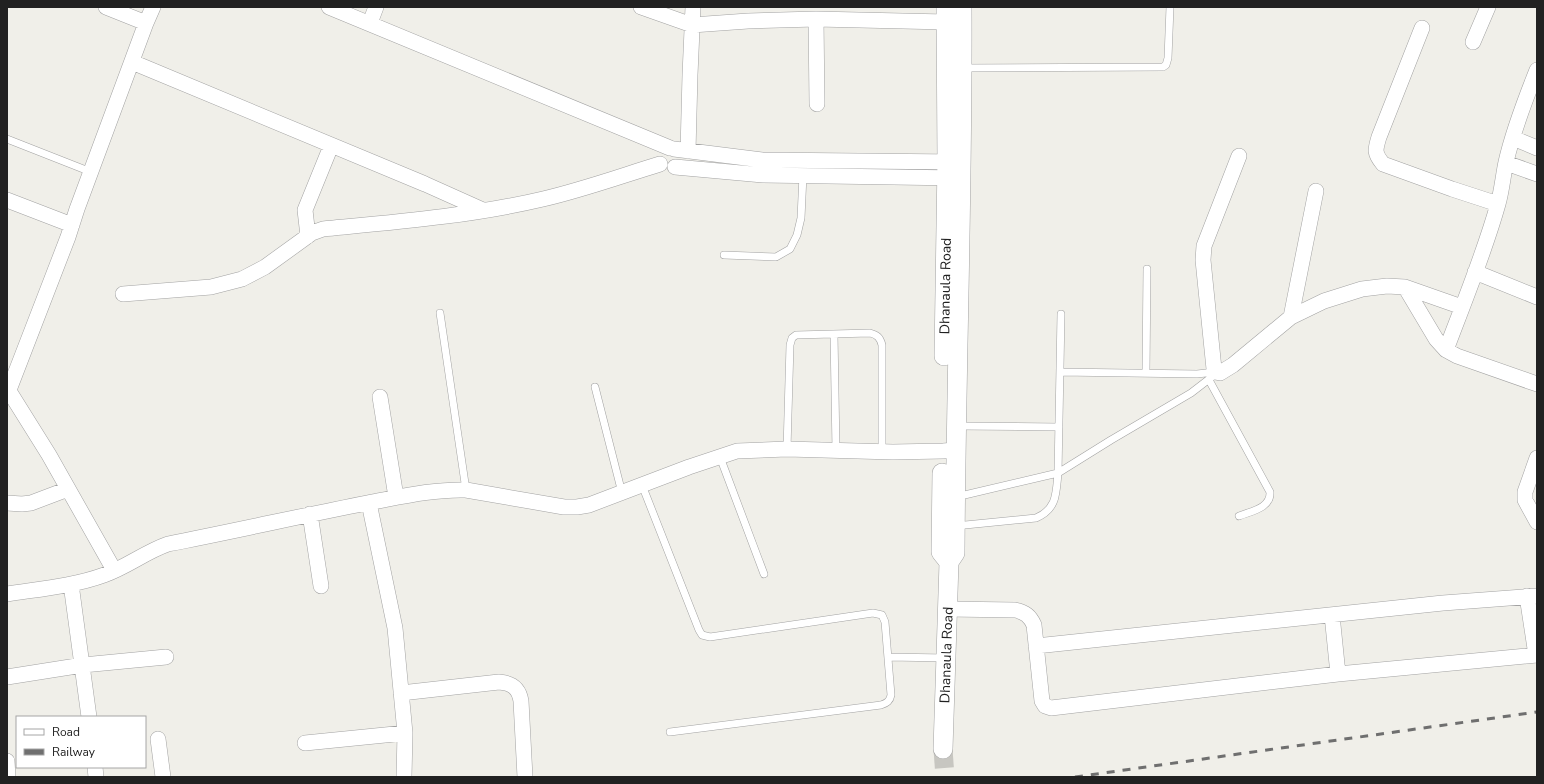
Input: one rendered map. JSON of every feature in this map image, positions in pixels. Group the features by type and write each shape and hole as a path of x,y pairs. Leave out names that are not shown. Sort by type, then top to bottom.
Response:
{"street":[{"path":"106,7 146,23"},
{"path":"114,570 49,455 8,393 72,225 146,23 154,7"},
{"path":"329,7 678,149"},
{"path":"370,23 376,7"},
{"path":"641,7 692,25 748,21 784,13 816,19 946,14"},
{"path":"675,167 678,164 679,156 678,149 693,7"},
{"name":"Dhanaula Road","path":"949,562 941,552 949,451 954,170 962,68 962,7"},
{"path":"1473,42 1488,7"},
{"name":"Dhanaula Road","path":"943,748 949,562 955,553 955,498 949,451 956,426 954,170 946,14"},
{"path":"816,19 817,104"},
{"path":"1422,28 1379,137 1376,148 1377,156 1383,164 1498,204"},
{"path":"132,62 425,184 483,210"},
{"path":"1446,350 1498,204 1506,163 1513,138 1537,70"},
{"path":"1513,138 1537,148"},
{"path":"308,236 306,210 331,146"},
{"path":"666,148 762,160 804,160 954,170 803,176 763,176 675,167 666,169 660,164 658,156 660,152 666,148"},
{"path":"1238,156 1204,246 1203,260 1214,375 1223,372 1233,365 1291,317 1324,301 1362,289 1387,286 1405,287 1462,307"},
{"path":"1506,163 1537,174"},
{"path":"123,294 211,287 242,279 265,267 316,230 427,219 544,199 660,164"},
{"path":"1291,317 1316,191"},
{"path":"7,200 72,225"},
{"path":"1475,272 1537,297"},
{"path":"1405,287 1436,339 1446,350 1457,356 1537,384"},
{"path":"380,398 396,497"},
{"path":"7,594 70,584 104,575 168,544 396,497 466,490 571,507 589,505 737,451 787,449 949,451"},
{"path":"1537,458 1525,492 1525,500 1537,522"},
{"path":"7,503 32,503 68,488"},
{"path":"369,503 395,628 405,733 404,777"},
{"path":"310,514 321,586"},
{"path":"70,584 83,665 89,716"},
{"path":"948,609 1015,610 1023,612 1030,618 1034,625 1036,646 1042,701 1050,708 1338,674 1536,655 1532,596 1443,603 1036,646"},
{"path":"1332,615 1338,674"},
{"path":"7,677 83,665 166,657"},
{"path":"401,693 499,682 506,683 517,688 521,701 525,777"},
{"path":"305,743 405,733"},
{"path":"158,739 162,777"},
{"path":"7,761 8,777"}],"lane":[{"path":"962,68 1163,67 1166,65 1168,58 1170,7"},
{"path":"7,139 91,172"},
{"path":"724,255 776,257 790,249 797,235 801,218 804,160"},
{"path":"1146,372 1147,269"},
{"path":"440,313 466,490"},
{"path":"955,526 1036,518 1045,514 1052,506 1056,493 1058,474 1060,314"},
{"path":"787,449 790,345 792,338 796,335 870,333 876,335 882,345 882,451"},
{"path":"834,334 836,450"},
{"path":"1060,372 1146,372 1214,375"},
{"path":"955,498 1058,474 1111,440 1191,393 1214,375"},
{"path":"1214,375 1270,492 1270,498 1264,506 1240,516"},
{"path":"595,387 622,493"},
{"path":"956,426 1059,427"},
{"path":"720,457 764,574"},
{"path":"642,485 699,630 702,634 710,637 877,613 882,615 885,622 891,695 887,703 670,732"},
{"path":"888,657 946,658"}],"tunnel":[{"path":"943,749 945,777"}],"railway":[{"path":"1075,777 1537,712"}]}
